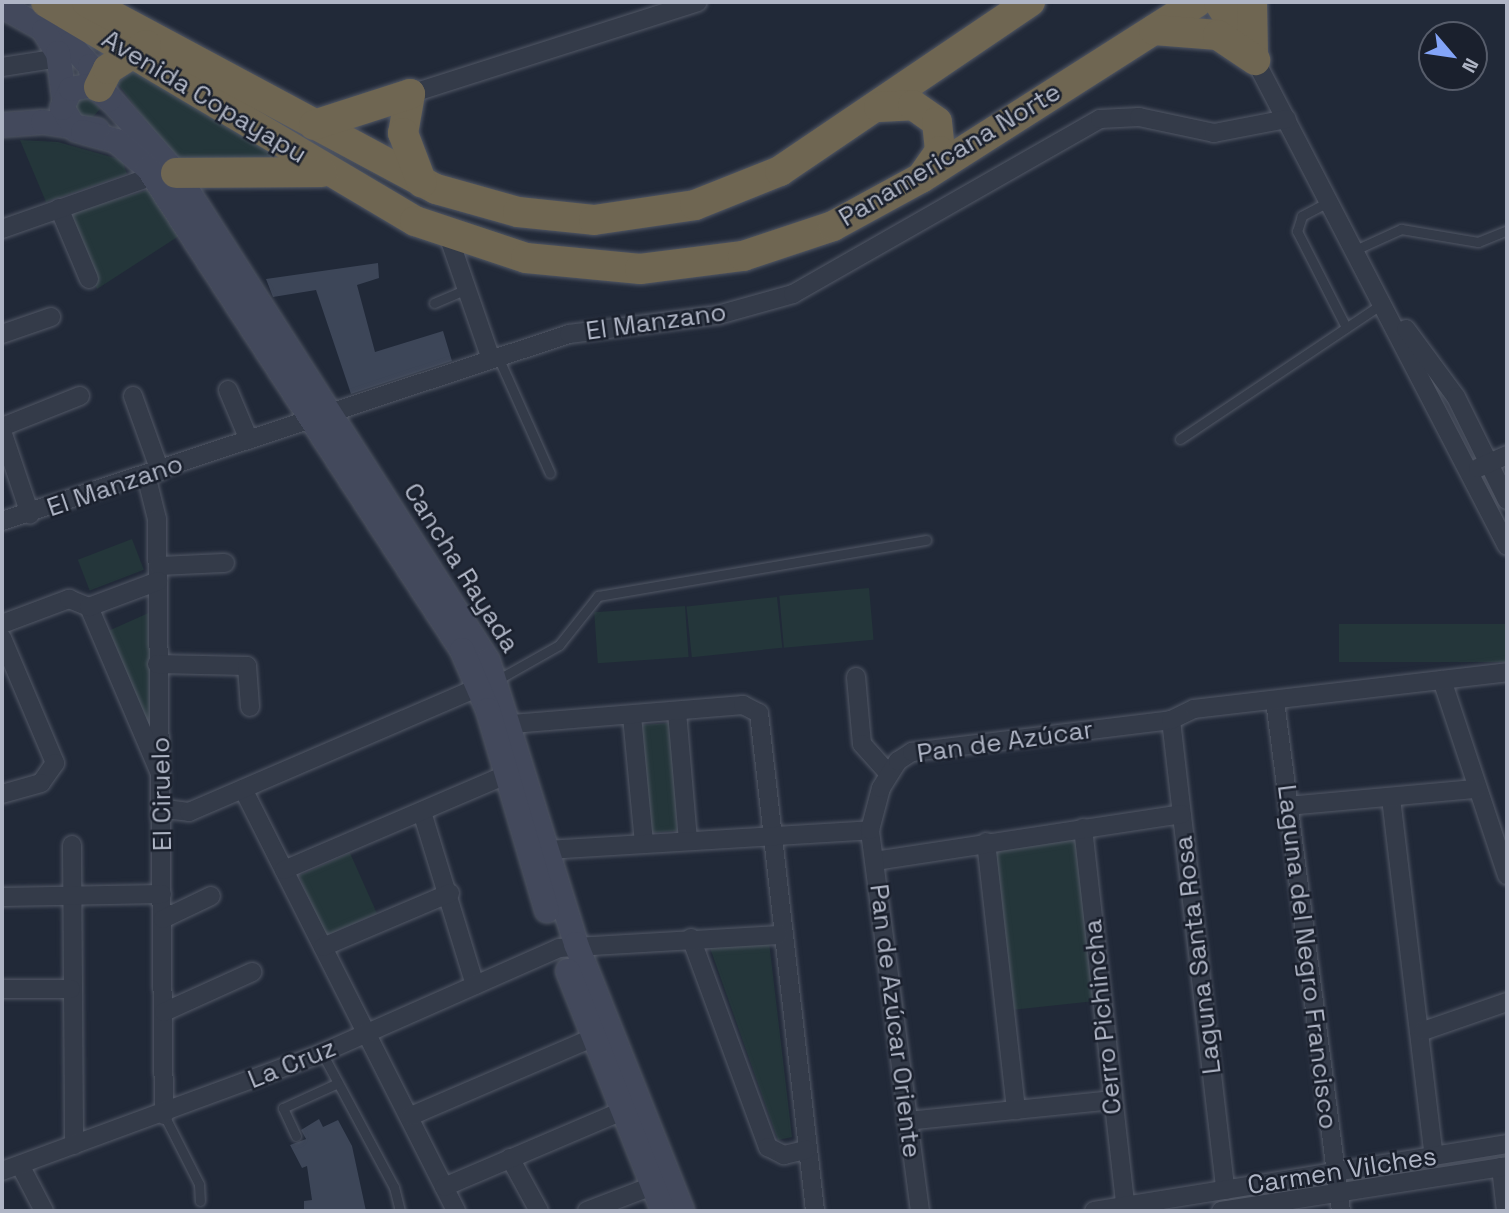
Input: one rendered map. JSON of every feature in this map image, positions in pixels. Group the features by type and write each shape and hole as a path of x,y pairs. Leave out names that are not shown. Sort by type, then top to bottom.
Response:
{"highway":[{"name":"Avenida Copayapu","path":"87,2 314,125"},
{"path":"314,125 422,183 498,208 556,218 658,214 773,174 879,107 1030,2"},
{"name":"Panamericana Norte","path":"326,172 448,235 565,265 691,265 797,241 921,178 1197,2"},
{"path":"1219,2 1255,61"},
{"path":"1252,2 1255,61"},
{"name":"Avenida Copayapu","path":"42,14 129,51 326,172"},
{"path":"1154,30 1219,35 1255,61"},
{"path":"100,88 129,51 170,45"},
{"path":"314,125 410,94 402,132 422,183"},
{"path":"879,107 913,106 937,122 940,151 921,178"},
{"path":"164,173 326,172"}],"street":[{"path":"410,94 698,2"},
{"name":"Cancha Rayada","path":"2,6 42,14 83,56 100,88 164,173 316,417 464,619 488,683 508,774 567,946 594,1037 663,1211"},
{"path":"2,125 27,123 63,100 76,85 100,88 107,121 79,131 63,115 63,100 60,58 42,14"},
{"path":"2,67 60,58"},
{"path":"1255,61 1472,471 1507,546"},
{"name":"El Manzano","path":"2,521 30,514 495,358 594,328 718,315 793,294 1100,119 1139,117 1214,134 1287,119"},
{"name":"Cancha Rayada","path":"27,123 79,131 122,144 164,173"},
{"path":"2,229 164,173"},
{"path":"60,208 89,279"},
{"path":"448,235 465,290 495,358"},
{"path":"1384,302 1437,368 1507,500"},
{"path":"2,334 51,317"},
{"path":"228,390 249,440"},
{"path":"30,514 2,429 80,396"},
{"name":"El Ciruelo","path":"134,396 153,473 157,519 161,776 165,809 164,1115"},
{"path":"1472,471 1507,455"},
{"path":"89,607 158,573 225,563"},
{"path":"2,624 69,599 89,607 161,776"},
{"path":"2,638 53,752 51,772 41,783 2,794"},
{"path":"158,664 247,666 250,707"},
{"name":"Pan de Azúcar","path":"870,830 888,773 912,752 1171,720 1194,709 1507,672"},
{"path":"856,677 862,744 888,773"},
{"path":"1443,680 1476,789 1507,875"},
{"path":"165,809 189,812 488,683"},
{"name":"Cancha Rayada","path":"488,683 512,724 547,850 567,946 682,1211"},
{"name":"Laguna del Negro Francisco","path":"1275,701 1340,1211"},
{"path":"512,724 743,705 759,713 779,935 815,1211"},
{"path":"677,712 688,841"},
{"path":"632,716 644,842"},
{"name":"Laguna Santa Rosa","path":"1171,720 1225,1190"},
{"path":"284,870 508,774"},
{"path":"243,789 323,947 371,1032 456,1211"},
{"path":"1288,806 1476,789"},
{"path":"1391,798 1423,1031 1434,1156"},
{"path":"422,813 450,892 475,985"},
{"path":"875,861 1181,814"},
{"name":"Cerro Pichincha","path":"1083,828 1125,1209"},
{"path":"547,850 644,842 770,839 870,830"},
{"name":"Pan de Azúcar Oriente","path":"870,830 920,1211"},
{"path":"986,842 1016,1110"},
{"path":"72,845 74,1145"},
{"path":"323,947 450,892"},
{"path":"2,897 163,894"},
{"path":"163,919 211,896"},
{"path":"567,946 779,935"},
{"path":"691,939 768,1147 783,1155 806,1150"},
{"name":"La Cruz","path":"2,1171 164,1115 322,1053 567,946"},
{"path":"164,1012 252,972"},
{"path":"2,989 71,989"},
{"path":"1423,1031 1507,1002"},
{"path":"411,1116 594,1037"},
{"path":"907,1121 1112,1100"},
{"path":"444,1187 622,1111"},
{"name":"Carmen Vilches","path":"1094,1211 1125,1209 1507,1144"},
{"path":"510,1158 539,1211"},
{"path":"20,1165 44,1211"},
{"path":"1504,1166 1506,1211"},
{"name":"Carmen Vilches","path":"1232,1210 1504,1166"},
{"path":"587,1211 652,1186"}],"lane":[{"path":"1328,202 1302,216 1297,231 1346,327"},
{"path":"1355,250 1401,229 1478,242 1507,230"},
{"path":"434,303 465,290"},
{"path":"1180,439 1384,302"},
{"path":"495,358 550,473"},
{"path":"488,683 559,645 598,596 926,540"},
{"path":"322,1053 400,1211"},
{"path":"296,1136 283,1108 338,1083"},
{"path":"164,1115 199,1184 200,1201"}],"shaded area":[{"path":"122,62 290,156 177,162 115,80"},
{"path":"86,94 100,109 90,120 76,116 74,101"},
{"path":"20,140 58,142 122,160 127,174 46,202"},
{"path":"155,188 182,234 97,289 67,214"},
{"path":"132,539 144,570 90,591 78,560"},
{"path":"869,588 874,640 784,648 779,596"},
{"path":"777,597 782,648 692,657 686,607"},
{"path":"685,606 689,657 598,663 594,612"},
{"path":"153,611 151,743 106,632"},
{"path":"1339,624 1507,624 1507,662 1339,662"},
{"path":"670,723 678,831 650,833 642,725"},
{"path":"1078,835 1095,1001 1010,1010 992,844"},
{"path":"350,853 377,913 326,936 299,876"},
{"path":"769,942 792,1137 778,1140 709,945"}],"building":[{"path":"378,263 379,278 357,285 375,352 443,331 452,361 351,394 316,290 273,297 266,279"},
{"path":"319,1119 323,1127 338,1120 352,1146 366,1211 304,1211 304,1201 312,1200 307,1166 302,1168 290,1145 306,1139 301,1130"}]}
